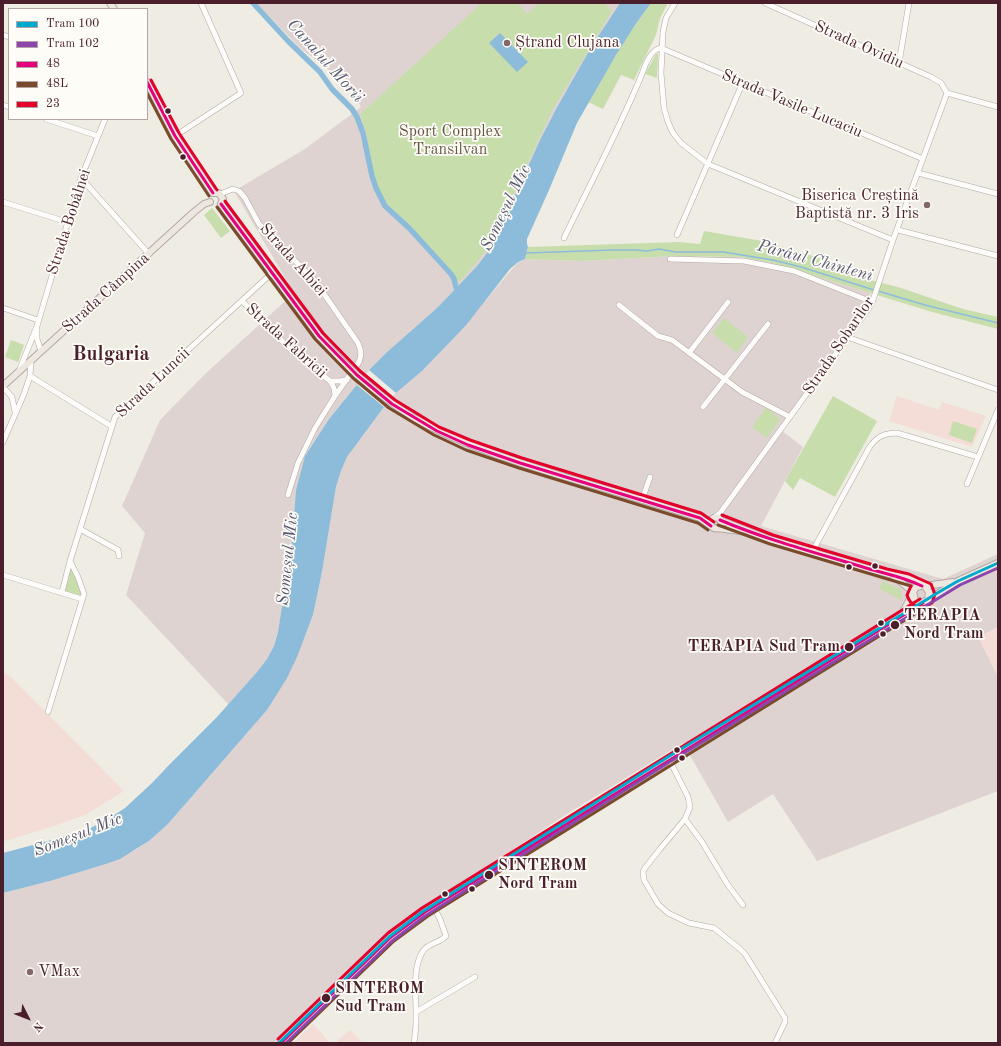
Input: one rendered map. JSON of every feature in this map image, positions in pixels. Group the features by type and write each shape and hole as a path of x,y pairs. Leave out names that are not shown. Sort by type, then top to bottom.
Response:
{"main road":[{"path":"148,84 174,136 213,193 220,194 223,199 221,204 216,206 210,202 210,196 213,193"},
{"name":"Strada Câmpina","path":"3,386 200,207 210,202"},
{"name":"Strada Fabricii","path":"221,204 319,336 340,360 374,390 437,431 520,463 702,518 714,527 748,532 812,552 905,577 923,586"},
{"path":"718,517 721,524 714,527 711,520 718,517"},
{"name":"Strada Fabricii","path":"702,518 718,517 748,532"},
{"path":"281,1043 391,937 433,906 925,601 958,581 998,563"},
{"name":"Strada Fabricii","path":"893,575 912,594"},
{"path":"900,617 916,587 958,581"},
{"path":"923,586 929,592 925,601"},
{"path":"912,594 917,602 925,601"}],"street":[{"path":"174,136 241,93 201,3"},
{"path":"675,3 666,18 661,48 662,89 668,122 681,143 708,164 893,240"},
{"name":"Strada Ovidiu","path":"766,3 936,79 942,83 947,92"},
{"path":"899,63 909,3"},
{"path":"564,238 650,57 656,49 661,48"},
{"name":"Strada Vasile Lucaciu","path":"661,48 923,159"},
{"path":"677,235 743,82"},
{"path":"947,92 998,107"},
{"name":"Strada Sobarilor","path":"718,517 875,297 893,240 898,230 947,92"},
{"path":"49,120 98,136"},
{"name":"Strada Bobâlnei","path":"19,371 38,323 81,178 105,120"},
{"path":"918,173 998,194"},
{"path":"81,178 149,254"},
{"name":"Strada Albiei","path":"220,194 233,189 242,193 250,205 259,224 316,281 358,343 361,350 361,359 320,419 302,453 288,495"},
{"path":"3,202 67,222"},
{"path":"898,230 998,256"},
{"path":"670,259 744,260 794,271 872,302"},
{"name":"Strada Luncii","path":"62,592 111,426 117,414 272,273"},
{"name":"Strada Fabricii","path":"242,301 289,348 330,381 334,388 335,396"},
{"path":"689,353 728,302"},
{"path":"619,305 658,336 672,340 742,392 790,417"},
{"path":"3,308 38,323"},
{"name":"Strada Bobâlnei","path":"38,323 37,339 41,351"},
{"path":"703,407 768,324"},
{"path":"847,338 998,390"},
{"path":"3,442 24,394 30,376 31,360"},
{"path":"30,376 111,426"},
{"name":"Strada Fabricii","path":"330,381 347,380"},
{"path":"3,386 12,397 15,412"},
{"path":"967,484 998,410"},
{"path":"812,552 869,448 875,440 880,437 890,433 897,433 978,457"},
{"path":"642,500 650,477"},
{"path":"80,529 118,550 119,556"},
{"path":"48,712 84,594 70,561"},
{"path":"3,575 82,599"},
{"path":"669,759 688,797 690,807 685,819 645,868 643,872 644,880 658,904 668,913 689,923 709,926 721,933 745,954 783,1013 785,1022 775,1043"},
{"path":"685,819 702,842 728,885 743,905"},
{"path":"414,1043 416,979 420,957 426,948 446,936 440,919 433,906"},
{"path":"416,1012 475,977"}],"shaded area":[{"path":"256,3 620,3 593,44 556,109 540,140 496,237 487,253 477,266 438,307 368,371 329,419 305,456 296,490 287,579 278,632 274,646 267,659 229,705 126,595 145,533 122,506 160,420 204,375 294,293 234,191 305,149 361,107 351,88 299,47"},
{"path":"675,256 741,257 773,263 871,293 833,357 781,430 803,447 761,526 943,579 998,554 998,627 978,637 998,677 998,791 817,861 773,794 728,822 683,743 570,812 425,907 346,972 274,1043 3,1043 3,893 106,864 136,850 149,841 168,824 267,710 306,634 313,615 322,572 336,487 341,471 347,457 384,407 396,393 422,371 453,339 518,262 525,259 581,261"},
{"path":"897,396 939,410 942,402 986,416 972,447 889,421"},
{"path":"998,627 998,677 978,637"},
{"path":"3,673 10,676 124,791 87,814 5,841 3,839"},
{"path":"313,1024 330,1043 293,1043 302,1034"},
{"path":"350,1030 363,1043 335,1043"}],"green space":[{"name":"Sport Complex Transilvan","path":"482,3 518,3 527,14 539,3 604,3 612,11 553,109 494,236 478,260 459,282 410,225 386,203 376,182 366,132 360,114"},
{"path":"651,3 668,3 660,18 656,35 634,80 621,75 603,109 588,102 627,36"},
{"path":"656,54 658,54 657,78 645,74"},
{"path":"212,208 230,231 221,238 204,215"},
{"path":"704,231 762,241 830,261 829,269 901,288 963,309 998,317 998,329 932,312 773,263 741,257 675,256 581,261 525,259 528,247 679,242 700,244"},
{"path":"724,318 748,337 737,353 712,333"},
{"path":"11,340 24,345 18,362 5,357"},
{"path":"833,396 877,421 835,497 800,478 793,490 785,481"},
{"path":"767,406 780,420 767,438 752,427"},
{"path":"953,421 977,429 972,443 949,435"},
{"path":"71,566 82,590 81,596 64,591"},
{"path":"882,581 901,589 901,600 880,589"}],"water":[{"name":"Someșul Mic","path":"620,3 651,3 616,55 577,123 527,239 528,247 525,259 518,262 510,269 467,324 422,371 396,393 347,457 336,487 322,572 313,615 297,657 287,678 267,710 168,824 149,841 120,859 106,864 3,893 3,853 85,831 125,808 153,782 217,717 267,659 274,646 278,632 291,549 296,490 305,456 329,419 368,371 438,307 477,266 487,253 496,237 540,140 556,109 593,44"},
{"path":"500,33 528,62 517,72 489,43"}],"pier":[{"path":"369,370 396,393 384,407 357,385"}],"waterway":[{"name":"Canalul Morii","path":"253,3 288,41 320,72 332,89 352,109 357,117 363,133 376,188 385,206 409,228 451,274 454,279 458,295"},
{"name":"Pârâul Chinteni","path":"526,253 612,250 647,251 659,249 676,252 723,252 773,260 801,267 874,290"},
{"name":"Pârâul Chinteni","path":"878,291 925,305 998,323"}],"tram line":[{"name":"100","path":"279,1043 389,937 422,912 668,757 939,592 958,581 998,563"},
{"name":"102","path":"286,1043 392,941 425,916 671,761 960,585 998,568"}],"transit line":[{"name":"23","path":"151,80 179,133 217,190"},
{"name":"48","path":"148,84 175,136 213,193"},
{"name":"48L","path":"148,95 171,139 209,196"},
{"name":"23","path":"225,201 323,333 360,371 395,400 439,427 470,440 522,458 701,513 714,522"},
{"name":"48","path":"221,204 319,336 357,375 392,404 437,431 468,445 520,463 700,518 711,526"},
{"name":"48L","path":"217,207 315,339 353,378 389,408 434,435 466,450 519,468 698,523 708,530"},
{"name":"23","path":"722,515 773,535 887,569 909,574 931,584 935,594 932,603 924,607 911,603 907,595 911,586"},
{"name":"48","path":"720,520 774,540 902,578 922,586"},
{"name":"48L","path":"718,525 770,544 911,586"},
{"name":"23","path":"278,1039 388,933 422,908 920,599"},
{"name":"48","path":"281,1043 391,937 425,912 923,603"},
{"name":"48L","path":"288,1043 394,941 428,916 926,607"}],"place":[{"name":"Ștrand Clujana","path":"507,43"},
{"name":"Biserica Creștină Baptistă nr. 3 Iris","path":"927,205"},
{"name":"TERAPIA Nord Tram","path":"895,625"},
{"name":"TERAPIA Sud Tram","path":"849,647"},
{"name":"SINTEROM Nord Tram","path":"489,875"},
{"name":"VMax","path":"30,972"},
{"name":"SINTEROM Sud Tram","path":"326,998"}],"district":[{"name":"Bulgaria","path":"111,355"}]}
